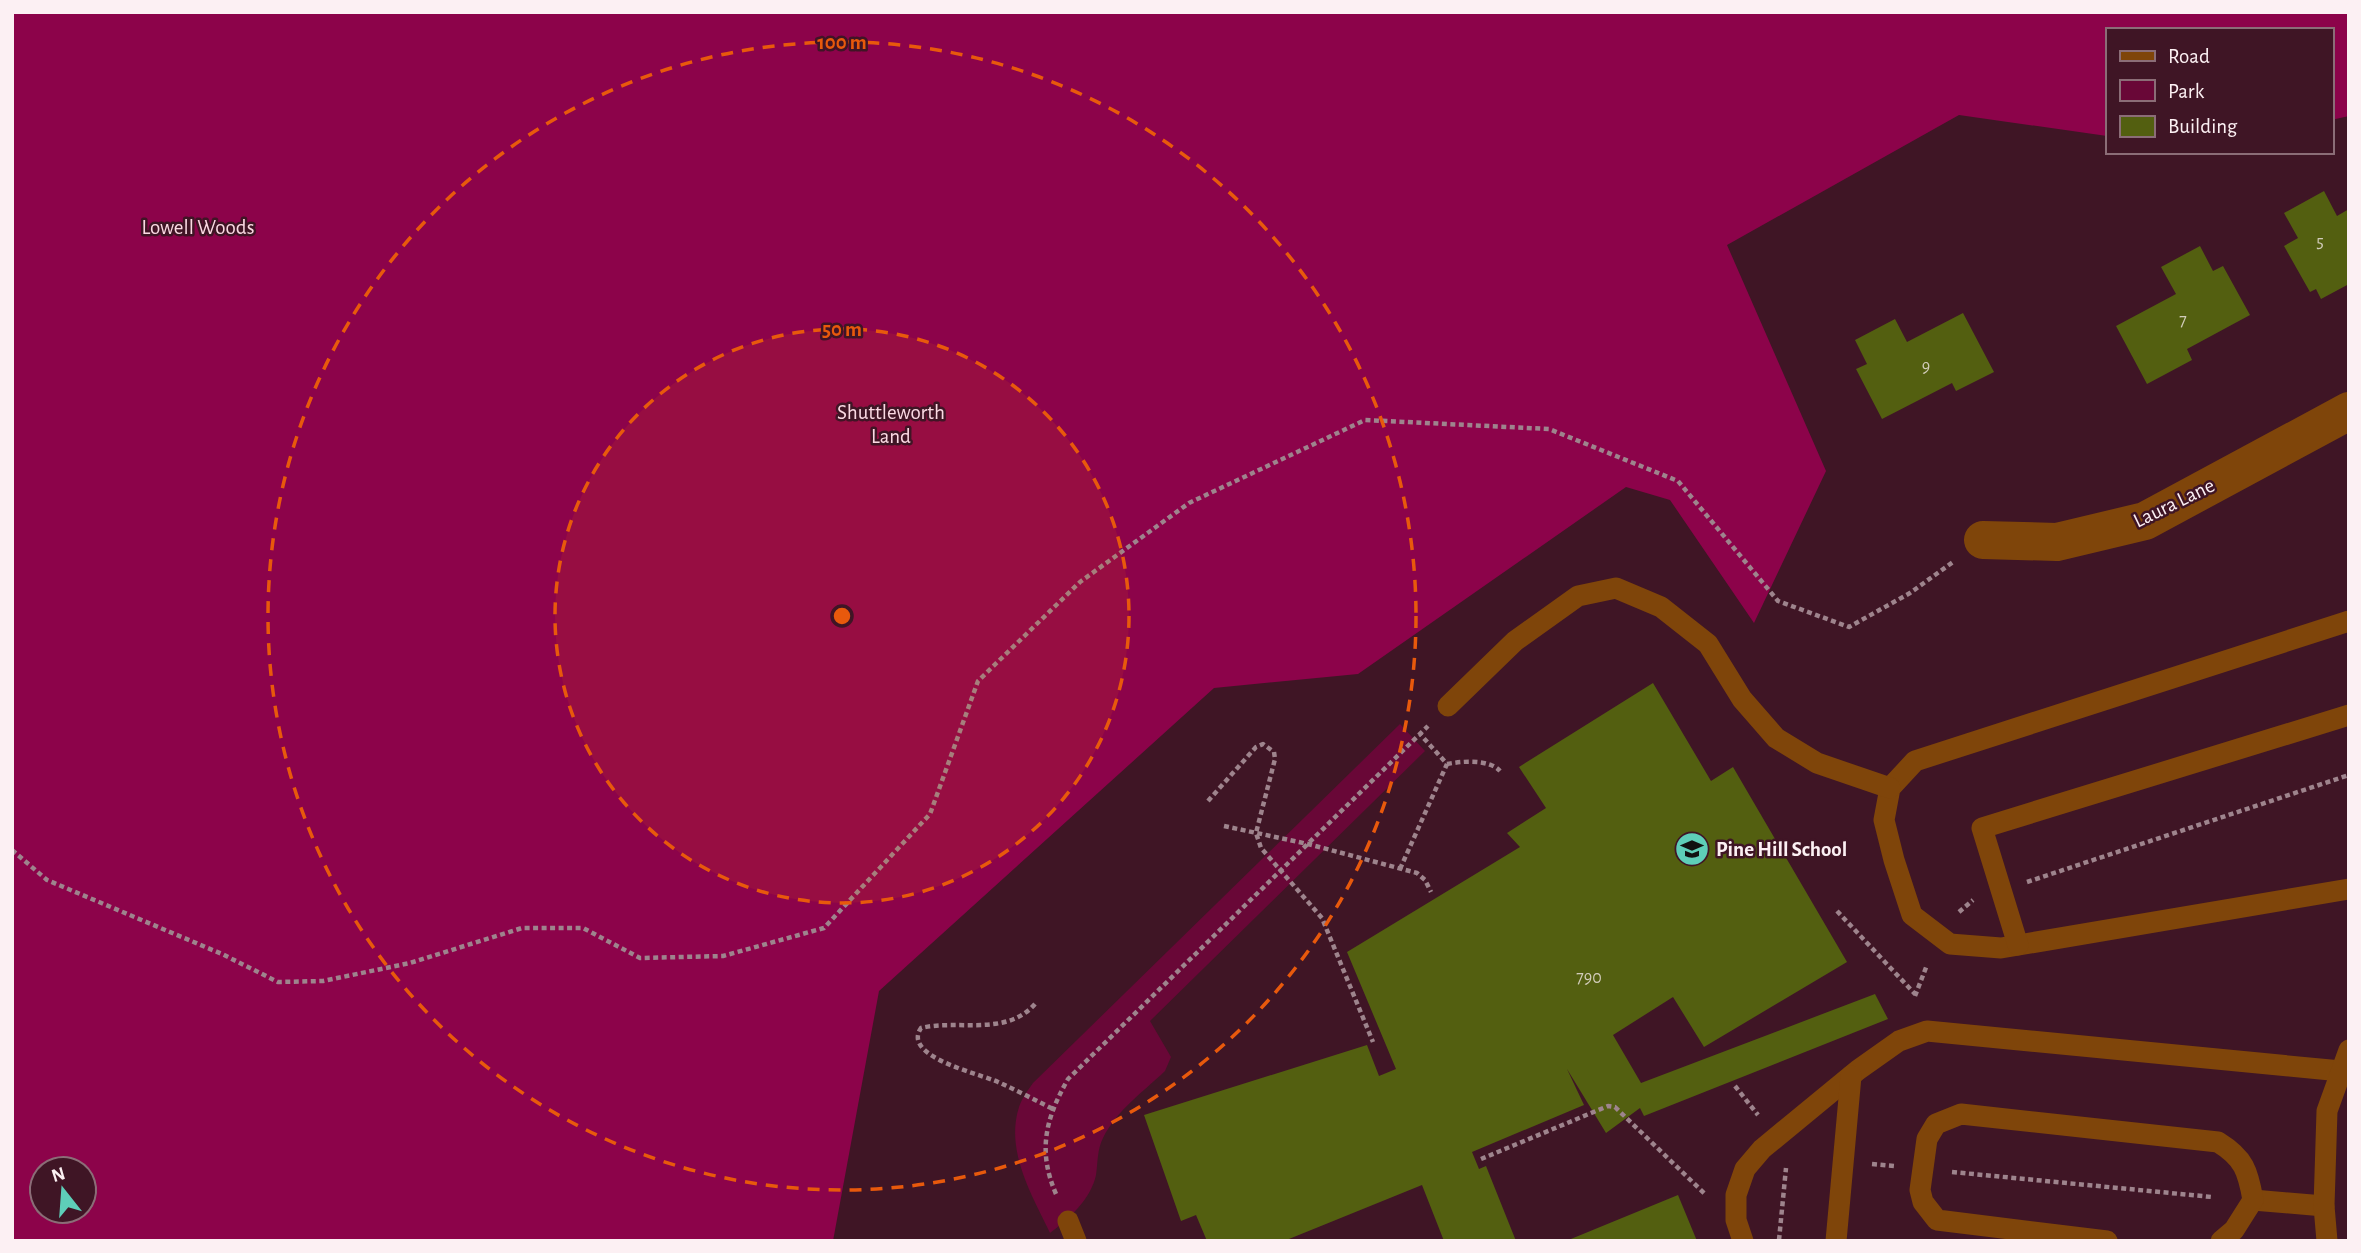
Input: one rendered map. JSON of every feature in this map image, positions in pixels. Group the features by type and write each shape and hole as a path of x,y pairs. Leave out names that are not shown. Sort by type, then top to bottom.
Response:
{"street":[{"name":"Laura Lane","path":"1983,540 2056,542 2145,521 2349,411"}],"lane":[{"path":"1448,706 1515,641 1578,596 1616,588 1661,607 1708,644 1742,699 1776,738 1817,763 1890,788"},
{"path":"2349,621 1915,761 1890,788 1884,820 1912,915 1950,944 2001,948 2349,889"},
{"path":"2018,945 1982,828 2349,715"},
{"path":"1743,1241 1736,1220 1736,1195 1745,1169 1762,1149 1851,1076 1899,1041 1927,1031 2341,1071"},
{"path":"2327,1241 2324,1206 2328,1111 2349,1050"},
{"path":"1836,1241 1851,1076"},
{"path":"2107,1241 1937,1220 1929,1213 1920,1190 1927,1139 1936,1124 1961,1114 2218,1142 2236,1153 2249,1175 2253,1200 2234,1230 2221,1241"},
{"path":"2253,1200 2324,1206"},
{"path":"1068,1221 1076,1241"}],"path":[{"path":"12,850 47,880 222,954 278,982 323,981 410,963 522,928 583,928 640,958 723,956 824,928 929,814 978,681 1080,582 1189,503 1365,420 1549,429 1678,481 1778,601 1849,627 1910,593 1983,540"},
{"path":"1068,1221 1049,1177 1045,1150 1047,1126 1068,1079 1448,706"},
{"path":"1420,734 1447,764"},
{"path":"1208,801 1256,747 1262,744 1274,752 1275,759 1256,833 1261,848 1326,926 1373,1042"},
{"path":"1447,764 1461,761 1492,765 1500,771"},
{"path":"1400,869 1447,764"},
{"path":"2020,884 2349,775"},
{"path":"1224,826 1308,844 1416,873 1431,892"},
{"path":"1955,918 1968,901 1977,898"},
{"path":"1837,911 1914,994"},
{"path":"1915,1004 1914,994 1929,961"},
{"path":"1035,1004 1019,1017 982,1026 925,1026 918,1032 918,1040 934,1058 996,1081 1053,1109"},
{"path":"1735,1086 1760,1119"},
{"path":"1480,1159 1608,1105 1615,1107 1710,1199"},
{"path":"1779,1240 1787,1155"},
{"path":"1862,1162 1906,1168"},
{"path":"1949,1171 2212,1197"}],"green space":[{"name":"Shuttleworth Land","path":"12,12 2349,12 2349,116 2333,120 2333,28 2106,28 2106,136 1959,115 1727,245 1826,471 1754,623 1670,500 1626,487 1358,674 1214,688 879,991 833,1241 12,1241"},
{"path":"1400,724 1425,751 1150,1021 1171,1057 1165,1071 1131,1102 1109,1128 1100,1147 1096,1175 1089,1192 1072,1215 1050,1233 1029,1188 1015,1140 1019,1107 1029,1088"}],"building":[{"path":"2324,191 2337,216 2349,209 2349,284 2321,299 2316,289 2310,292 2284,246 2298,238 2284,213"},
{"path":"2200,246 2213,271 2223,266 2250,315 2187,349 2192,360 2147,384 2116,326 2176,294 2161,267"},
{"path":"1963,313 1994,372 1956,391 1952,383 1882,419 1856,369 1867,364 1855,340 1895,319 1907,342"},
{"path":"1653,683 1711,781 1733,767 1847,962 1704,1047 1673,997 1613,1035 1641,1083 1875,994 1888,1019 1644,1116 1640,1108 1606,1133 1567,1069 1584,1105 1472,1152 1479,1169 1486,1166 1516,1241 1444,1241 1422,1185 1284,1241 1207,1241 1196,1215 1181,1221 1144,1115 1367,1045 1379,1076 1396,1069 1347,952 1520,847 1507,833 1546,808 1519,767"},
{"path":"1678,1195 1697,1241 1566,1241"}],"place":[{"name":"Pine Hill School","path":"1692,849"}],"park label":[{"name":"Lowell Woods","path":"198,227"}]}
